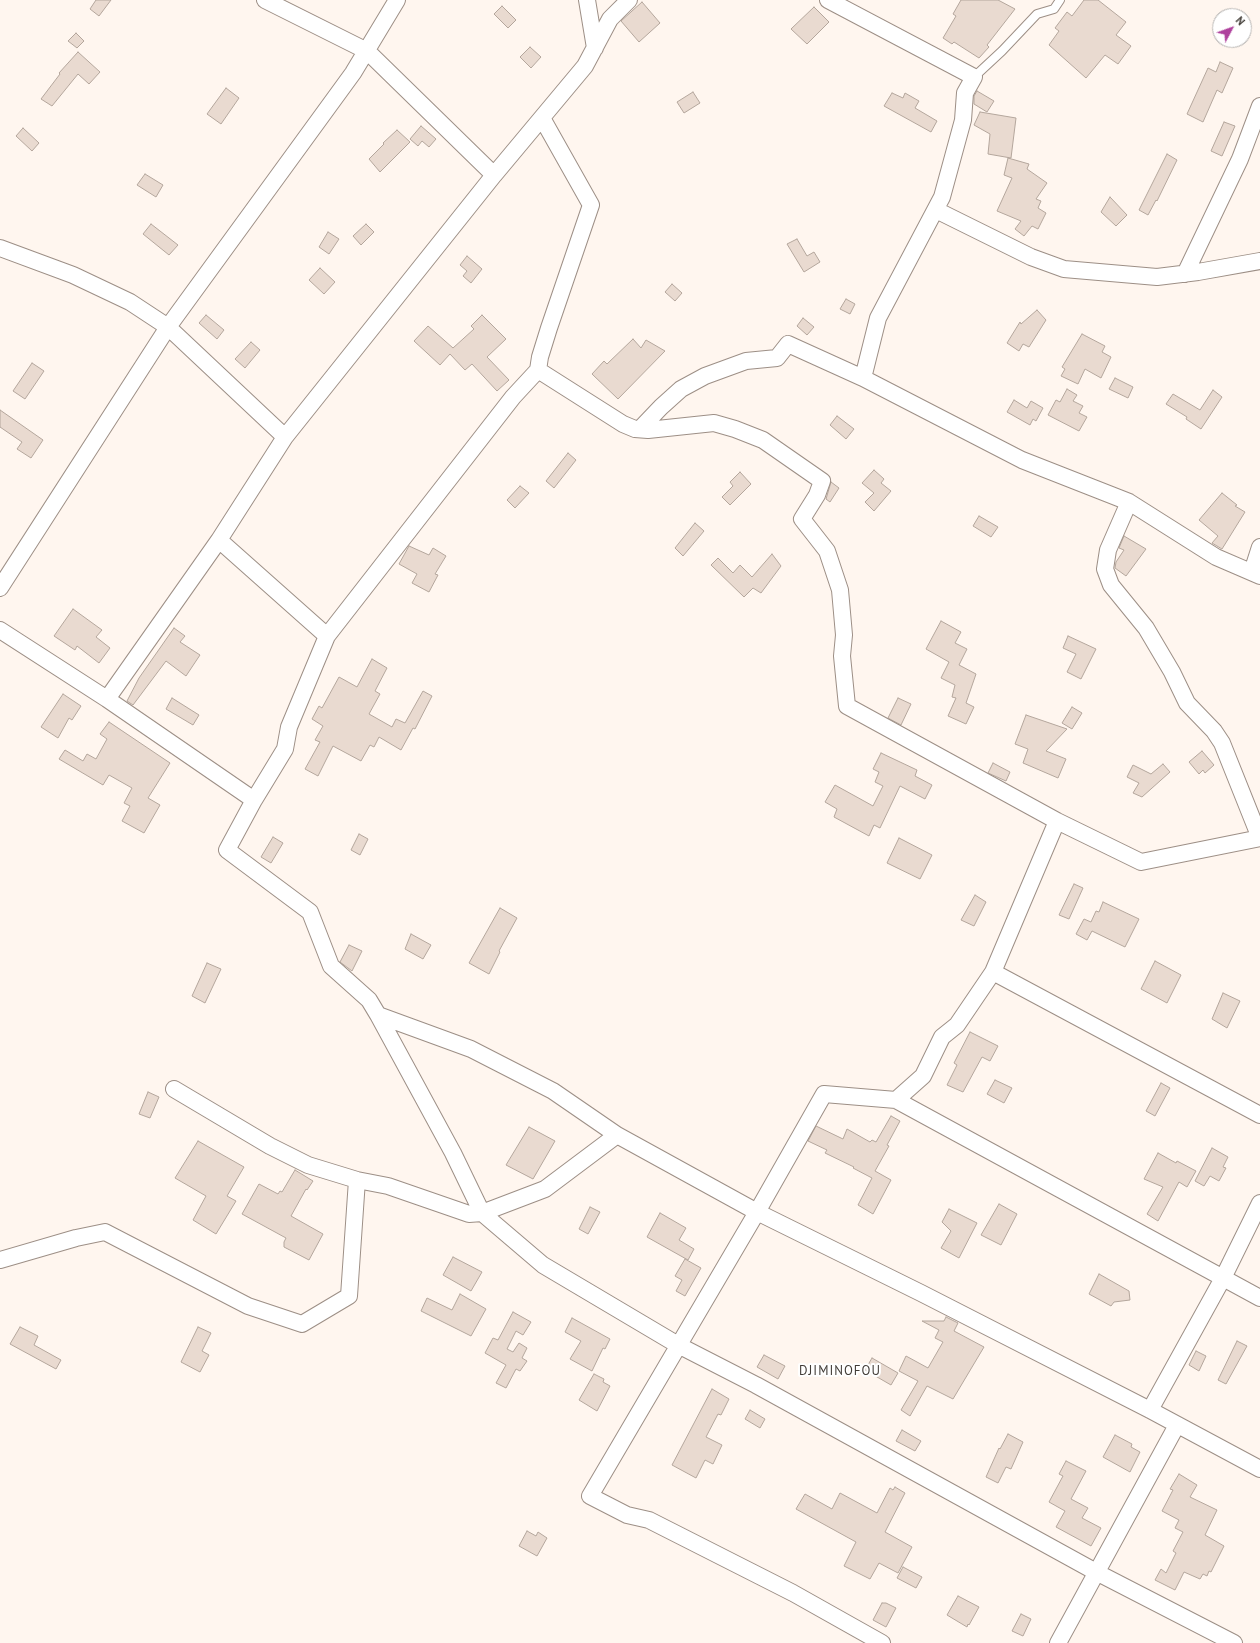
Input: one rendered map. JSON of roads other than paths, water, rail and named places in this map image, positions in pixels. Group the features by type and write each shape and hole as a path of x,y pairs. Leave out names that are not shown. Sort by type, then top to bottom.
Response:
{"street":[{"path":"266,0 367,51 494,175"},
{"path":"0,588 168,327 352,73 367,51 397,0"},
{"path":"587,0 595,48"},
{"path":"107,699 220,540 285,437 494,175 585,66 610,19 629,0"},
{"path":"828,0 974,77 965,93 963,120 942,197 878,318 863,378"},
{"path":"1185,274 1240,159 1260,106"},
{"path":"542,118 591,205 549,328 540,357 538,370 513,397 326,636 289,727 285,749 254,800 227,850 310,912 331,966 369,1000 453,1152 482,1213 543,1265 678,1345 756,1385 1096,1572 1234,1643"},
{"path":"936,210 1031,257 1064,269 1157,278 1260,261"},
{"path":"0,248 73,274 130,302 168,327 285,437"},
{"path":"640,429 681,389 704,376 746,361 777,358 788,344 863,378 1022,460 1129,502 1216,557 1256,574 1260,547"},
{"path":"538,370 623,424 635,429 714,423 735,429 763,440 822,481 817,495 802,519 827,551 840,590 844,635 842,656 847,706 1057,821 1142,862 1260,838 1222,744 1214,730 1187,703 1172,672 1146,628 1111,585 1105,569 1108,550 1129,502"},
{"path":"220,540 326,636"},
{"path":"0,630 107,699 254,800"},
{"path":"896,1100 923,1076 942,1037 957,1025 993,972 1057,821"},
{"path":"993,972 1260,1115"},
{"path":"378,1015 478,1053 553,1091 618,1135 757,1212 1150,1410 1260,1469"},
{"path":"174,1089 270,1146 301,1162 357,1180 388,1186 469,1214 482,1213 545,1189 618,1135"},
{"path":"882,1643 786,1590 649,1520 627,1515 590,1496 757,1212 824,1094 896,1100 1260,1298"},
{"path":"0,1260 76,1238 105,1232 248,1306 302,1324 350,1296 357,1180"},
{"path":"1150,1410 1222,1278 1260,1203"},
{"path":"1058,1643 1177,1425"}],"lane":[{"path":"974,77 1002,51 1037,14 1054,9 1060,0"}],"district":[{"name":"DJIMINOFOU","path":"840,1371"}]}
